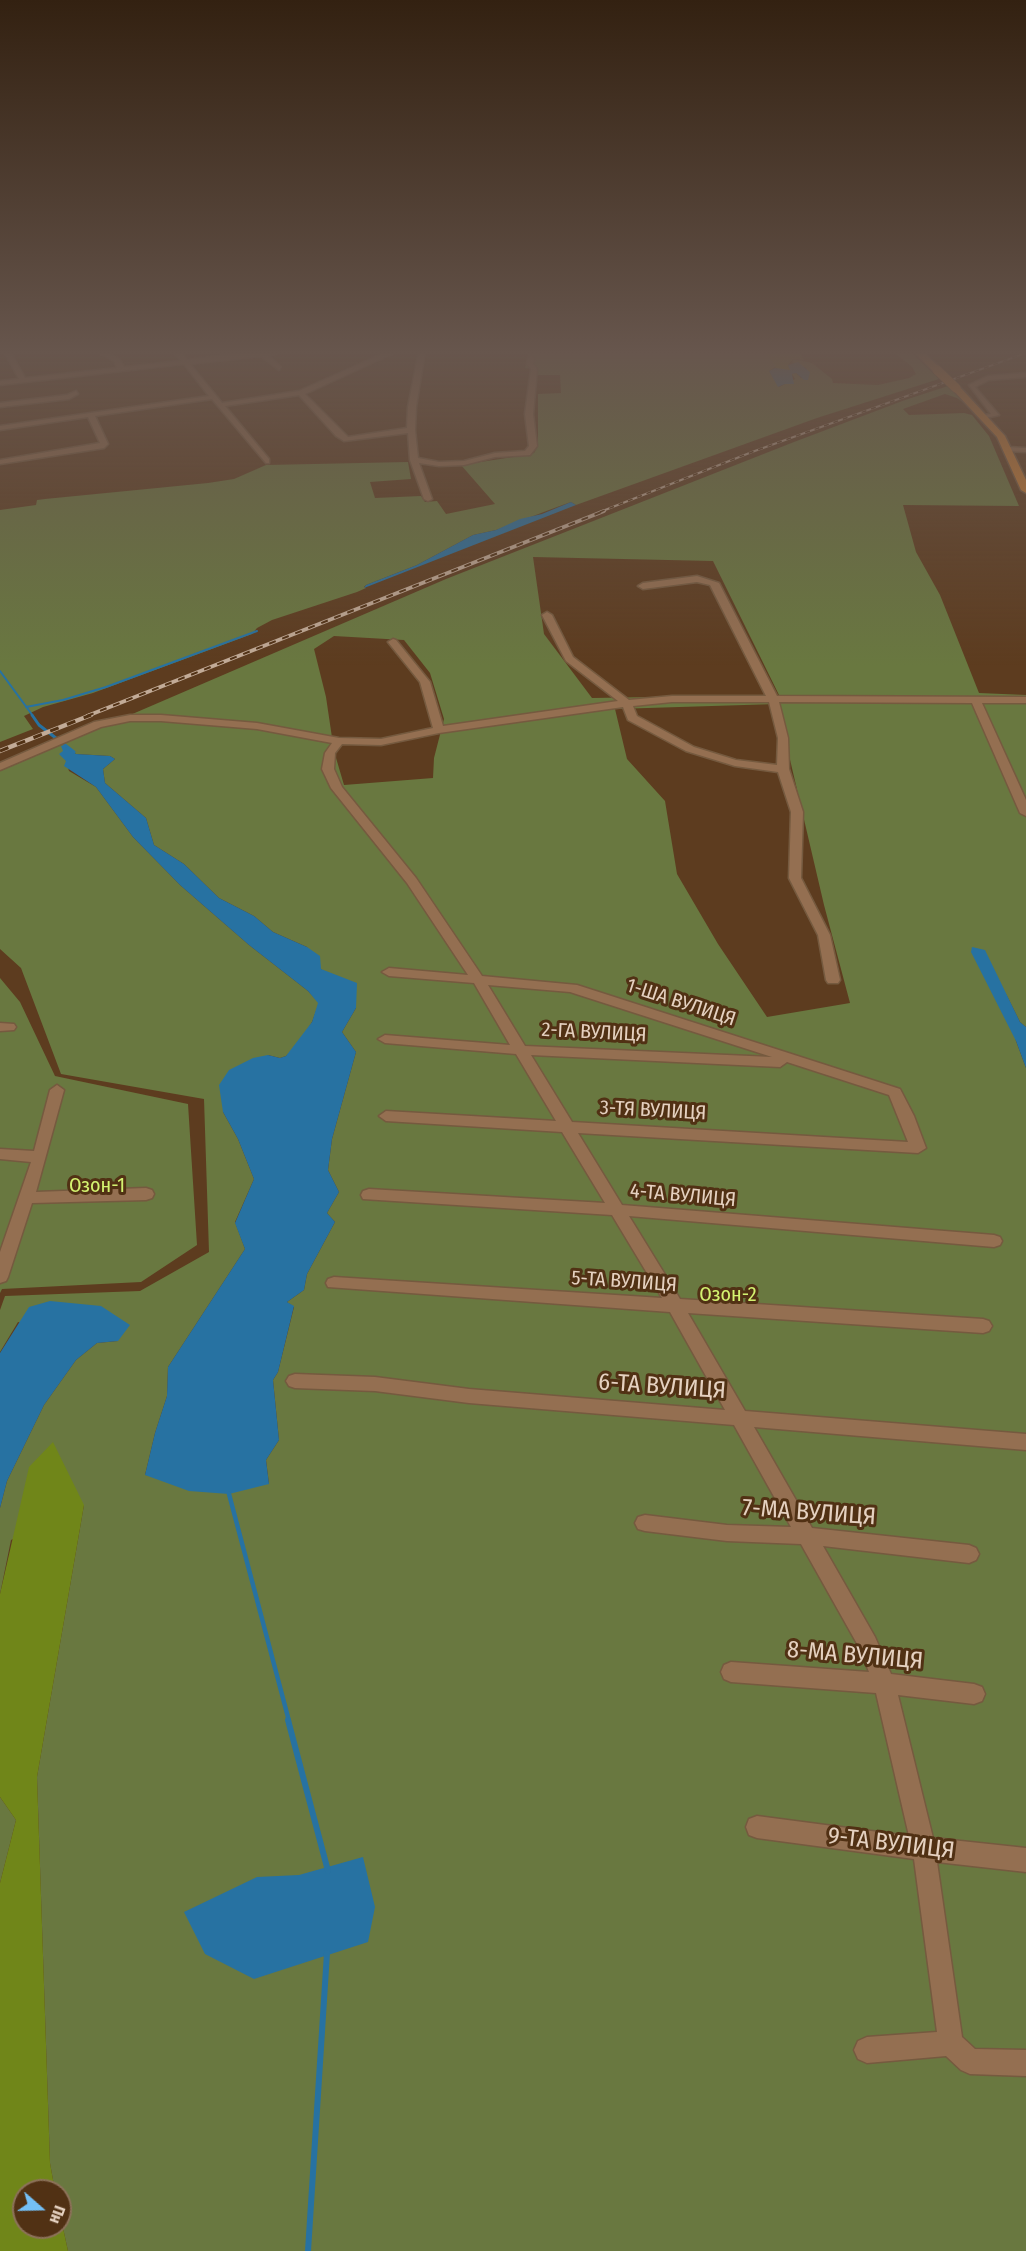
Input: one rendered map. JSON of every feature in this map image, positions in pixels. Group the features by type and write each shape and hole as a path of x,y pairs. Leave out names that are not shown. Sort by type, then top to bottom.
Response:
{"highway":[{"path":"1010,456 1026,490"}],"street":[{"path":"0,462 38,456"},
{"path":"262,456 266,461"},
{"path":"414,456 428,499"},
{"path":"414,460 439,464 464,463 491,456"},
{"path":"642,586 697,579 714,583 772,699 783,738 783,770 797,812 795,878 824,935 833,980"},
{"path":"547,615 569,659 627,703 632,718 690,749 735,763 783,770"},
{"path":"393,642 425,682 439,730"},
{"path":"0,767 98,724 130,718 161,718 257,726 339,741 381,742 439,730 627,703 672,699 1026,700"},
{"path":"975,699 1026,813"},
{"path":"339,741 330,753 328,769 337,788 412,881 479,981 675,1306 868,1644 884,1683 924,1849 951,2043 970,2061 1026,2063"},
{"name":"1-ША ВУЛИЦЯ","path":"389,972 572,988 895,1092 907,1116 918,1148"},
{"name":"2-ГА ВУЛИЦЯ","path":"385,1039 520,1050 802,1063"},
{"path":"0,1276 40,1157 57,1090"},
{"name":"3-ТЯ ВУЛИЦЯ","path":"386,1116 918,1148"},
{"path":"0,1154 40,1157"},
{"path":"26,1198 146,1194"},
{"name":"4-ТА ВУЛИЦЯ","path":"369,1195 595,1208 994,1240"},
{"name":"5-ТА ВУЛИЦЯ","path":"334,1283 983,1326"},
{"name":"6-ТА ВУЛИЦЯ","path":"295,1381 375,1384 469,1396 737,1416 1026,1442"},
{"name":"7-МА ВУЛИЦЯ","path":"645,1523 727,1533 806,1536 969,1554"},
{"name":"8-МА ВУЛИЦЯ","path":"731,1672 884,1683 974,1694"},
{"name":"9-ТА ВУЛИЦЯ","path":"757,1827 1026,1860"},
{"path":"867,2049 951,2043"}],"green space":[{"path":"519,456 712,456 576,505 571,502 496,530 473,535 417,565 366,585 364,587 366,588 272,620 257,628 252,634 93,693 43,707 24,716 33,729 0,742 0,510 36,505 37,500 234,479 266,465 408,462 411,479 370,482 375,498 421,496 425,502 437,501 446,514 495,504 461,465"},
{"name":"Озон-2","path":"758,456 998,456 1019,506 903,505 916,552 940,595 979,693 1026,695 1026,1027 1020,1022 1006,994 1016,1041 1026,1068 1026,2251 68,2251 65,2239 72,2239 72,2179 53,2179 50,2163 37,1777 84,1505 11,1540 0,1594 0,1508 7,1481 44,1405 76,1360 97,1343 118,1341 18,1322 0,1352 0,1310 5,1296 140,1291 209,1252 204,1099 61,1074 21,968 0,949 0,771 446,579","holes":["533,557 713,561 779,695 592,698 544,634","334,636 404,640 430,673 444,719 434,758 433,778 344,785 334,751 326,697 314,649","777,704 824,905 850,1003 767,1017 718,944 677,874 665,801 627,759 615,709","65,745 76,754 110,756 115,759 103,769 105,783 146,818 154,845 184,864 219,898 254,916 273,932 307,947 321,969 356,1008 342,1032 356,1052 332,1139 328,1170 339,1192 327,1213 335,1222 307,1274 304,1290 287,1302 294,1307 278,1372 273,1380 279,1440 266,1460 269,1484 145,1475 167,1396 168,1367 245,1249 235,1222 254,1179 238,1139 223,1112 268,1055 280,1058 296,1047 312,1022 319,1003 308,991 249,945 180,885 133,837 96,787 69,771 63,751"]},
{"name":"Озон-1","path":"0,978 20,1002 55,1076 188,1104 197,1245 141,1282 2,1289 0,1293"},
{"path":"53,1442 84,1505 37,1777 50,2163 53,2179 12,2179 12,2239 65,2239 68,2251 0,2251 0,1883 16,1820 0,1797 0,1594 29,1467"},
{"path":"0,1797 16,1820 0,1883"}],"water":[{"path":"571,502 576,505 364,588 366,585 417,565 473,535 496,530 520,519 542,514"},
{"path":"65,745 76,754 110,756 115,759 103,769 105,783 146,818 154,845 184,864 219,898 254,916 273,932 307,947 320,956 321,969 357,983 356,1008 342,1032 356,1052 332,1139 328,1170 339,1192 327,1213 335,1222 307,1274 304,1290 287,1302 294,1306 278,1372 273,1380 279,1440 266,1460 269,1484 229,1494 189,1491 145,1475 167,1396 168,1367 245,1249 235,1223 254,1179 238,1139 223,1112 219,1085 229,1070 253,1058 268,1055 280,1058 286,1056 312,1022 318,1003 308,991 249,945 180,885 133,837 96,787 64,766 66,761 59,754 63,751 61,746"},
{"path":"972,947 985,950 1020,1022 1026,1027 1026,1068 1016,1041 971,952"},
{"path":"50,1301 101,1306 130,1325 118,1341 97,1343 76,1360 44,1405 7,1481 0,1508 0,1353 29,1307"},
{"path":"363,1857 375,1907 368,1942 254,1979 205,1954 184,1912 257,1877 299,1875"}],"waterway":[{"path":"26,707 63,700 106,687 257,631"},
{"path":"0,671 26,707"},
{"path":"26,707 33,716"},
{"path":"32,715 39,725 74,752"},
{"path":"229,1494 289,1721"},
{"path":"288,1720 328,1871"},
{"path":"308,2251 327,1953"}],"railway":[{"path":"600,512 742,456"},
{"path":"87,716 604,511"},
{"path":"0,751 91,715"}]}
